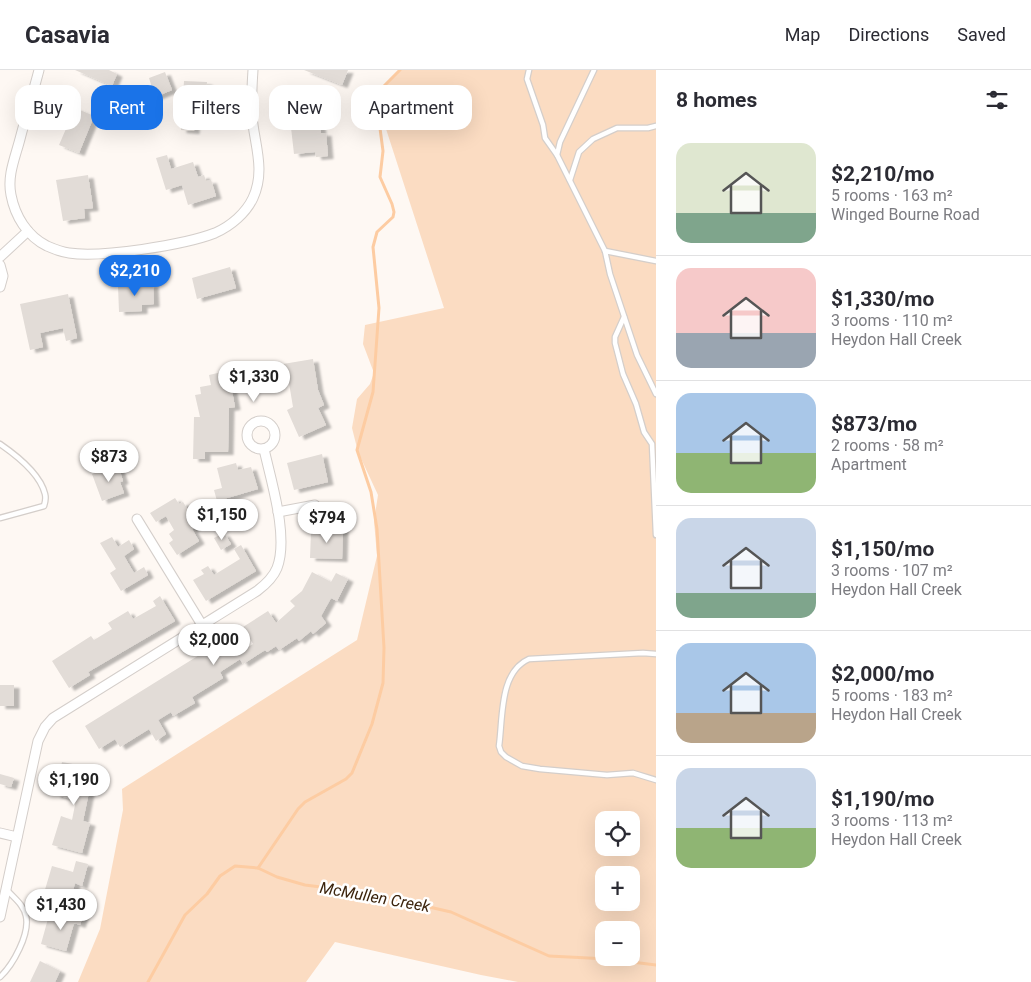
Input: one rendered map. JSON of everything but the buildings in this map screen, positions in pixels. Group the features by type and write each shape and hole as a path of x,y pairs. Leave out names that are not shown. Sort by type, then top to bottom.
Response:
{"street":[{"path":"40,70 10,179 10,193 18,217 36,239 48,246 70,253 85,254 165,245 215,232 228,226 247,209 257,185 259,157 252,116 251,92 253,70"},
{"path":"0,256 28,231"},
{"path":"0,265 3,276 0,287"},
{"path":"0,917 38,741 45,727 53,718 257,591 272,576 280,560 282,547 278,512 264,449"},
{"path":"278,512 315,505"},
{"path":"137,520 202,625"},
{"path":"0,833 17,837"}],"lane":[{"path":"529,70 527,79 543,124 545,138 558,155 605,251 610,274 637,355 656,394"},
{"path":"558,155 560,142 594,70"},
{"path":"570,180 579,152 592,139 617,128 648,128 656,126"},
{"path":"605,251 656,261"},
{"path":"624,317 615,337 615,343 623,374 636,404 644,432 652,444 656,535"},
{"path":"0,444 17,456 34,474 45,494 44,506 0,518"},
{"path":"656,654 643,653 529,659 522,662 513,672 506,692 499,746 501,752 506,757 522,766 607,775 633,773 656,780"},
{"path":"0,977 14,959 24,938 27,917 21,904 6,888"}],"shaded area":[{"path":"400,70 656,70 656,982 518,982 335,942 306,982 78,982 100,929 123,810 122,789 357,640 377,556 374,521 378,495 358,452 352,428 357,399 370,384 374,373 363,344 365,325 444,308 386,130 472,130 472,85 385,85"}],"waterway":[{"path":"258,868 298,809 305,802 346,779 352,773 372,724 383,683 384,648 377,529 371,492 357,450 373,392 379,308 373,247 377,232 393,217 394,212 380,177 383,151 376,98 382,88 400,70"},
{"name":"McMullen Creek","path":"148,982 185,915 207,894 220,876 235,866 258,868 277,877 305,885 368,893 451,912 549,956 608,959 656,965"}]}
